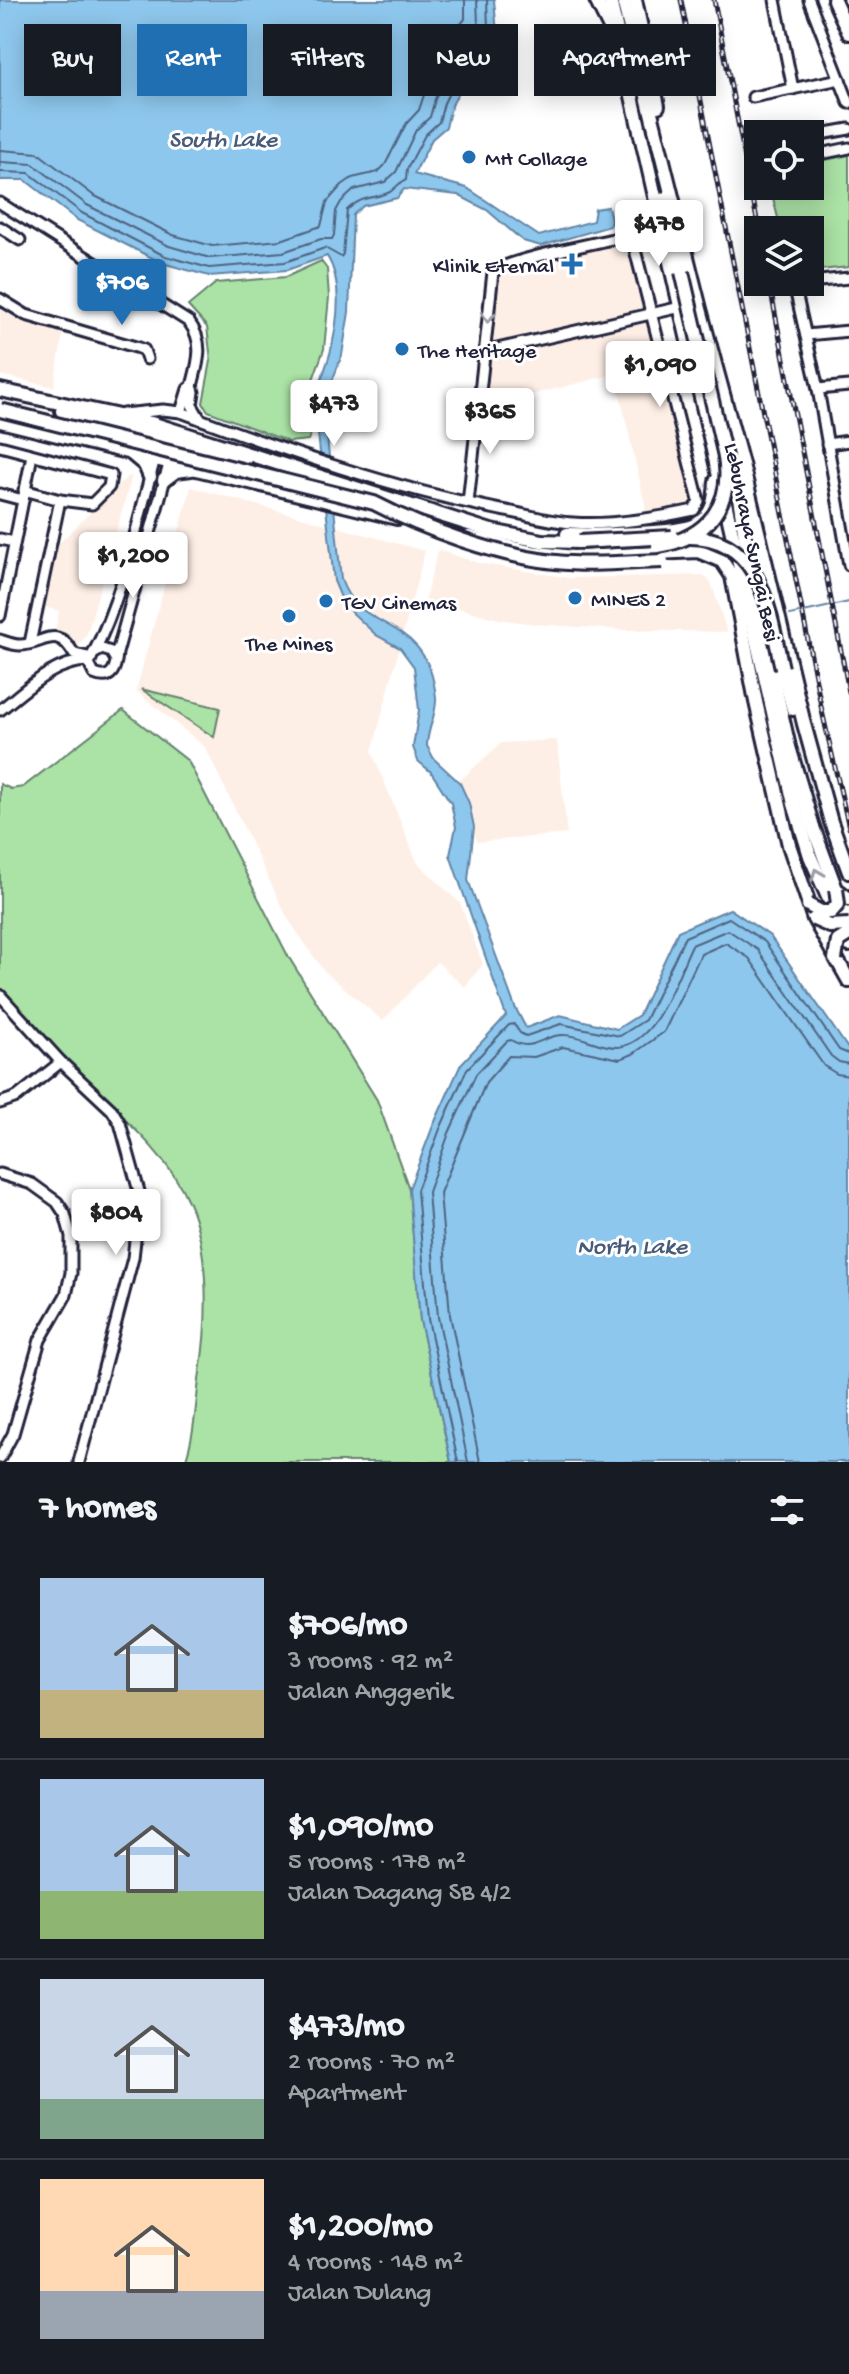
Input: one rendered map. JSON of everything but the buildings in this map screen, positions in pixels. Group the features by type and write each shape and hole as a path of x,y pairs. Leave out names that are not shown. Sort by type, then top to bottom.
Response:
{"highway":[{"path":"596,0 609,24"},
{"name":"Lebuhraya Sungai Besi","path":"610,0 615,24"},
{"name":"Lebuhraya Sungai Besi","path":"623,0 742,464 804,724 831,822 849,872"},
{"path":"635,0 671,171 670,188"},
{"path":"834,0 849,33"},
{"name":"Lebuhraya Sungai Besi","path":"632,96 765,685 801,829 826,896 849,945"},
{"path":"0,410 374,503 485,535 547,547 658,546 680,541 695,534 712,518 721,504 727,470 658,167 661,152"},
{"path":"0,390 121,415 244,451 473,526 514,536 579,542 696,536 732,549 753,570 761,586 815,796 831,822"},
{"path":"0,397 303,472"},
{"path":"723,398 723,418 736,473 753,590 813,827 836,889 838,904 831,912 821,912 808,905"},
{"path":"0,421 546,555 591,558 705,552 722,561 735,584 737,608 784,824 808,905 849,981"},
{"path":"128,451 142,449 146,443 140,430"},
{"path":"202,470 192,464 192,454 196,449 207,449"},
{"path":"128,451 141,461 150,477"},
{"path":"453,517 569,535 688,528 702,521 713,505 716,459"},
{"path":"164,480 180,470 202,470"},
{"path":"374,503 473,542 535,559 588,564 689,559 707,561 725,576 737,608"},
{"path":"782,668 795,761"},
{"path":"765,685 766,739"},
{"path":"836,889 849,899"},
{"path":"814,919 830,926 849,925"},
{"path":"835,959 838,941 849,934"}],"main road":[{"path":"849,912 843,919 849,925"}],"street":[{"path":"775,0 793,89"},
{"path":"809,0 849,103"},
{"path":"753,97 840,79"},
{"path":"824,133 849,129"},
{"path":"824,153 849,148"},
{"path":"0,203 189,322 196,331 200,353 192,386 192,405 200,419"},
{"path":"0,227 20,240"},
{"path":"121,415 163,410 181,412 354,471 468,503 573,523 658,518 694,510 699,501 632,238 626,236 497,268 493,272 468,503"},
{"path":"824,280 849,278"},
{"path":"797,296 818,389 849,565"},
{"path":"0,299 26,315 144,350 147,359"},
{"path":"484,352 681,307"},
{"path":"806,335 849,331"},
{"path":"181,412 188,389 192,386"},
{"path":"818,389 849,386"},
{"path":"162,436 122,580 105,630 91,658 94,674 103,677 113,673 176,441"},
{"path":"827,444 849,441"},
{"path":"0,446 111,475 109,487 92,504 0,494"},
{"path":"0,616 3,588 32,455"},
{"path":"836,496 849,495"},
{"path":"30,643 60,500"},
{"path":"134,532 149,536"},
{"path":"0,539 14,542"},
{"path":"0,640 19,645 54,637 68,644 74,654 91,658"},
{"path":"0,710 61,666 107,650 116,660"},
{"path":"0,995 61,1062 112,1110 120,1123 140,1195 133,1258 79,1462"},
{"path":"0,1103 17,1097 61,1062"},
{"path":"0,1174 32,1184 57,1202 65,1214 71,1236 71,1273 66,1295 40,1340 13,1434 0,1458"}],"shaded area":[{"path":"625,228 640,235 708,503 697,516 646,523 645,504 615,374 471,410 486,262"},
{"path":"0,306 12,316 63,333 54,387 0,375"},
{"path":"132,476 87,634 77,648 67,637 55,631 59,611 44,607 56,546 127,477"},
{"path":"191,487 425,551 372,752 417,862 460,903 483,964 465,987 437,962 383,1021 323,970 288,919 205,747 136,691"},
{"name":"MINES 2","path":"438,550 478,563 570,578 704,575 711,582 727,632 535,624 498,619 425,599"},
{"path":"557,740 567,834 477,842 458,782 501,743"}],"green space":[{"path":"849,155 849,267 824,270 824,216 778,216 774,200 824,200 824,160"},
{"path":"321,261 327,269 329,297 324,349 311,385 311,433 308,440 289,442 208,411 203,403 211,361 207,327 188,306 216,283 286,277"},
{"path":"141,689 220,708 214,737"},
{"path":"123,710 188,761 288,956 377,1100 409,1189 420,1320 451,1462 185,1462 195,1417 206,1309 201,1243 189,1203 180,1184 154,1150 68,1065 0,989 0,784 11,789 23,787"}],"water":[{"name":"North Lake","path":"0,0 494,0 496,24 408,24 408,96 456,96 446,127 432,139 414,174 467,188 539,236 593,221 595,209 608,207 610,226 541,246 523,241 487,210 458,195 404,189 397,198 363,206 353,215 349,312 342,355 330,387 325,416 341,579 350,597 362,610 407,638 420,651 430,671 436,704 427,746 434,759 460,783 469,803 474,827 468,880 515,1007 526,1028 560,1015 617,1029 639,1015 678,931 730,909 770,936 849,1050 849,1462 451,1462 420,1320 409,1189 461,1064 506,1016 450,855 456,827 451,803 431,772 418,761 413,747 419,710 414,667 400,648 376,635 344,605 334,581 315,406 336,327 338,302 332,266 327,256 287,270 209,276 162,263 77,220 25,180 0,180"}],"waterway":[{"path":"790,615 849,602"}],"railway":[{"path":"681,0 822,711 849,828"},
{"path":"714,0 756,216"},
{"path":"772,296 849,692"}],"place":[{"name":"MH Collage","path":"469,157"},
{"name":"Klinik Eternal","path":"572,264"},
{"name":"The Heritage","path":"402,349"},
{"name":"MINES 2","path":"575,598"},
{"name":"TGV Cinemas","path":"326,601"},
{"name":"The Mines","path":"289,616"}],"water label":[{"name":"South Lake","path":"223,138"}]}
